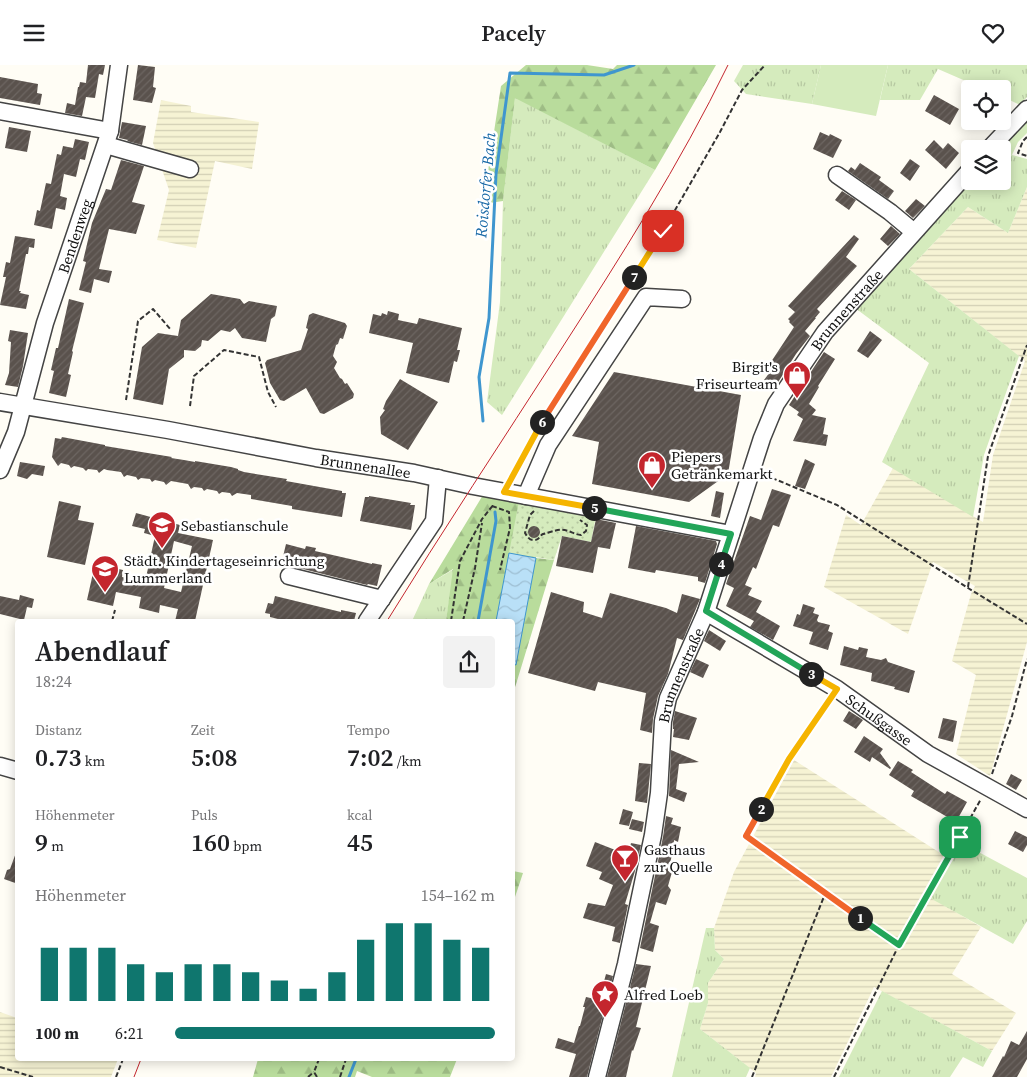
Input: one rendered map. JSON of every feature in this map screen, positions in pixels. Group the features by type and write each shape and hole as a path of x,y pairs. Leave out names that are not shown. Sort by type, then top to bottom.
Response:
{"street":[{"name":"Bendenweg","path":"0,470 16,432 45,323 108,138 119,65"},
{"path":"998,140 1027,109"},
{"path":"0,111 108,138 190,169"},
{"path":"837,175 890,212 914,232"},
{"name":"Brunnenstraße","path":"597,1077 626,964 653,835 659,793 663,721 668,698 706,611 762,438 776,404 825,331 961,180"},
{"path":"535,497 548,445 646,297 682,299"},
{"name":"Brunnenallee","path":"0,402 438,478 731,534"},
{"path":"368,619 434,521 438,478"},
{"path":"289,576 382,599"},
{"name":"Schußgasse","path":"706,611 837,689 928,754 1027,809"},
{"path":"0,766 15,770"}],"path":[{"path":"451,619 460,561 482,519 504,492 541,423 663,231 742,90 766,65"},
{"path":"1027,137 1023,141 1018,153 1027,155"},
{"path":"126,400 138,321 153,309 171,330"},
{"path":"968,588 988,456 1027,345"},
{"path":"190,406 194,377 224,350 259,357 268,392 276,407"},
{"path":"752,470 837,505 1027,624"},
{"path":"535,497 540,508 530,515 525,533 529,538 538,540 543,534 556,530 568,530 576,535 581,535 586,531 587,525 577,518"},
{"path":"492,506 509,512 510,528 500,570"},
{"path":"463,619 475,568 482,519"},
{"path":"113,619 115,610"},
{"path":"834,1077 899,945 988,787 1012,716 1027,659"},
{"path":"837,689 789,759 746,836 899,945"},
{"path":"752,1077 826,894"},
{"path":"116,1077 122,1061"},
{"path":"308,1077 314,1072 317,1061"},
{"path":"340,1077 345,1061"},
{"path":"0,1067 33,1077"},
{"path":"314,1072 317,1077"}],"shaded area":[{"path":"161,100 191,106 191,112 259,122 252,169 215,161 196,248 157,240 169,190 153,143"},
{"path":"1027,187 1027,642 990,776 956,754 976,675 952,661 975,586 933,562 908,634 824,587 846,515 861,525 893,468 983,522 993,455 1025,361 909,269 968,207 1008,233"},
{"path":"794,760 945,856 925,894 981,927 952,974 1016,1013 992,1051 874,987 831,1077 755,1077 756,1073 700,1029 708,1003 708,983 724,959 715,950 714,928 734,872"},
{"path":"0,1012 15,1017 15,1061 117,1061 111,1077 0,1077"}],"green space":[{"path":"526,65 587,65 613,69 617,65 716,65 655,170 515,98 503,201 483,204 501,86"},
{"path":"743,65 821,65 812,104 746,94 734,81"},
{"path":"821,65 888,65 876,116 812,104"},
{"path":"888,65 1027,65 1027,97 1020,105 1011,101 1011,80 963,80 938,69 920,100 880,100"},
{"path":"515,97 655,170 502,415 487,402 500,302 503,201"},
{"path":"1027,119 1027,133 1018,142 1012,155 1027,159 1027,187 1008,233 968,207 909,269 1019,356 984,455 973,517 882,462 929,363 855,308 962,190 1011,190 1011,140 1008,140"},
{"path":"483,495 519,501 536,558 554,560 515,687 515,619 446,619 453,569 429,584"},
{"path":"519,501 596,516 591,542 562,536 554,560 509,553"},
{"path":"454,569 446,619 413,619 429,584"},
{"path":"960,842 1027,878 1027,921 1013,944 930,898"},
{"path":"515,872 523,873 515,897"},
{"path":"706,928 714,928 715,950 724,959 708,983 708,1003 700,1029 750,1068 746,1077 672,1077"},
{"path":"882,991 992,1051 983,1067 963,1057 950,1077 839,1077"},
{"path":"257,1061 456,1061 450,1077 372,1077 357,1071 355,1077 253,1077"}],"water":[{"path":"509,553 536,558 516,665 515,619 496,619"}],"building":[{"path":"88,65 105,65 103,75 99,74 95,98 86,97 82,116 65,113 67,103 75,105 80,82 86,83"},
{"path":"138,65 155,67 153,87 156,88 152,103 133,100"},
{"path":"0,77 38,84 37,93 42,94 40,105 0,98"},
{"path":"934,95 959,109 950,125 925,111"},
{"path":"122,122 146,126 142,145 119,138"},
{"path":"9,127 31,131 27,152 5,148"},
{"path":"820,132 829,136 830,134 842,140 833,158 813,149"},
{"path":"75,139 89,142 85,160 80,159 76,177 64,174 60,196 67,198 65,210 56,208 52,229 34,225 37,210 40,211 46,183 51,184 57,154 61,155 63,146 73,148"},
{"path":"934,140 943,149 948,143 959,153 946,169 925,150"},
{"path":"910,159 920,166 910,181 900,173"},
{"path":"121,160 144,166 132,202 145,205 136,234 109,229 99,269 112,271 109,283 94,279 91,293 79,290 86,262 83,261 92,223 106,189 111,190"},
{"path":"860,163 881,177 879,180 894,191 888,199 848,171 851,167 855,170"},
{"path":"842,191 856,200 849,210 835,200"},
{"path":"916,199 925,206 913,218 905,211"},
{"path":"891,226 900,234 888,246 880,239"},
{"path":"854,235 859,239 846,257 857,266 817,309 820,312 805,331 810,336 775,387 764,380 773,368 769,365 794,327 788,319 795,312 788,306"},
{"path":"15,236 35,239 34,248 29,247 28,254 26,254 19,291 29,295 26,309 0,305 6,277 3,277 6,262 10,263"},
{"path":"211,294 240,299 244,304 249,301 277,306 275,316 271,319 266,342 242,338 235,328 230,332 221,330 208,341 202,340 201,346 195,351 184,350 184,357 169,369 163,405 133,399 142,347 158,333 178,336 181,320"},
{"path":"69,299 84,303 72,351 68,374 71,375 66,397 49,393 54,371 51,370"},
{"path":"388,311 399,314 398,320 417,324 419,318 462,328 457,350 460,350 457,362 454,361 449,383 406,373 413,343 369,333 373,314 381,316 382,313 387,315"},
{"path":"313,313 345,323 347,326 343,339 340,338 336,345 333,356 337,362 334,368 354,394 353,398 324,414 320,413 306,388 284,401 280,400 270,383 265,363 267,360 301,350 308,329 306,328 309,315"},
{"path":"10,330 28,333 18,387 5,385 9,373 11,342 8,341"},
{"path":"870,331 882,340 868,358 857,351"},
{"path":"824,352 835,359 809,404 816,410 812,415 826,418 823,434 828,435 826,446 793,441 803,419 797,415 799,412 789,405"},
{"path":"614,372 741,395 728,474 689,502 592,484 599,442 572,436"},
{"path":"400,379 438,402 408,450 381,434 380,417 385,410 383,409 386,401"},
{"path":"62,437 171,458 231,467 244,472 342,491 342,493 346,493 342,517 292,509 292,506 251,499 251,495 237,493 232,496 230,493 222,492 219,494 217,491 207,489 204,491 202,488 194,487 191,489 188,484 171,481 166,485 164,482 155,480 152,482 150,479 141,478 138,480 136,477 127,475 124,477 121,472 104,469 99,473 97,470 88,469 86,471 83,468 74,466 71,468 69,465 61,463 58,466 52,457 55,438 61,439"},
{"path":"805,459 815,464 805,489 795,486"},
{"path":"20,462 45,466 43,476 32,474 27,479 17,476"},
{"path":"772,489 791,495 779,527 773,525 756,569 753,567 745,585 752,588 748,595 762,601 756,612 780,626 773,640 750,627 754,621 726,606 734,588 726,584 750,516 761,520"},
{"path":"716,491 724,493 720,518 711,516"},
{"path":"369,496 415,505 411,530 360,521 365,497"},
{"path":"59,501 81,506 78,520 94,523 85,565 47,557"},
{"path":"136,513 180,525 178,533 213,540 195,619 176,619 178,609 160,605 159,613 139,608 141,597 116,592 113,606 87,600 95,564 123,570 122,577 145,582 155,536 144,533 145,529 132,526","holes":["174,541 192,546 181,592 164,588"]},
{"path":"596,519 616,523 610,549 598,547 593,573 556,566 562,536 591,542"},
{"path":"532,526 536,526 540,532 536,538 532,538 528,534 528,530"},
{"path":"636,526 716,541 717,544 705,583 698,581 698,577 656,570 655,573 628,568"},
{"path":"286,544 305,549 306,546 316,548 315,551 382,565 377,586 281,565"},
{"path":"551,592 584,602 583,612 602,618 610,593 666,608 677,613 682,594 700,599 683,640 677,638 668,674 658,696 652,733 640,730 646,693 598,682 595,691 528,673"},
{"path":"20,595 34,599 32,608 27,607 24,619 0,614 0,596 19,600"},
{"path":"275,596 341,612 341,610 356,613 354,619 278,619 270,617 270,614 265,613 268,603 273,604"},
{"path":"803,604 815,608 813,613 819,615 818,622 830,625 828,631 833,633 828,650 809,644 813,632 793,626 797,614 800,615"},
{"path":"709,630 726,641 720,651 704,641"},
{"path":"844,646 858,650 859,647 868,649 866,657 881,660 886,658 888,662 915,671 909,693 894,689 895,687 871,681 872,673 840,665"},
{"path":"696,659 709,665 703,678 690,672"},
{"path":"675,711 697,718 689,740 673,737"},
{"path":"849,711 863,720 856,729 843,721"},
{"path":"943,718 957,721 953,742 938,738"},
{"path":"864,736 883,749 880,753 890,769 872,757 870,762 854,752"},
{"path":"671,750 699,762 679,764 676,789 687,793 684,802 669,796"},
{"path":"898,761 913,770 911,772 945,794 947,791 967,802 956,822 911,796 914,791 889,775"},
{"path":"639,763 651,764 647,803 635,801"},
{"path":"1011,774 1022,780 1016,790 1006,784"},
{"path":"623,809 633,812 629,826 619,824"},
{"path":"666,816 673,818 671,824 681,827 678,842 674,840 668,871 672,872 668,886 671,890 666,905 656,902 650,923 659,926 653,952 640,948"},
{"path":"632,819 644,822 642,832 629,829"},
{"path":"1015,831 1027,837 1027,845 1023,852 1008,844"},
{"path":"595,842 628,855 631,843 641,845 625,904 628,905 620,943 612,941 615,927 583,918 588,903 605,906 613,885 599,879 602,872 586,866"},
{"path":"15,855 15,883 4,879 7,870 10,869"},
{"path":"636,964 651,966 636,1027 641,1028 632,1050 626,1077 607,1077"},
{"path":"606,974 613,976 587,1077 569,1077 576,1054 555,1048 558,1038 574,1043 585,1007 583,1007 586,997 599,1000"},
{"path":"1027,1031 1027,1059 1017,1077 992,1077 1011,1041 1019,1045"}],"waterway":[{"name":"Roisdorfer Bach","path":"483,421 479,377 489,318 496,174 510,73 604,75 634,65"},
{"name":"Roisdorfer Bach","path":"478,619 496,521 495,512"},
{"name":"Roisdorfer Bach","path":"349,1077 355,1061"}],"tram line":[{"path":"388,619 627,246 670,174 728,65"},
{"path":"134,1077 140,1061"}],"place":[{"name":"Birgit's Friseurteam","path":"797,399"},
{"name":"Piepers Getränkemarkt","path":"652,489"},
{"name":"Sebastianschule","path":"162,549"},
{"name":"Städt. Kindertageseinrichtung Lummerland","path":"105,593"},
{"name":"Gasthaus zur Quelle","path":"625,882"},
{"name":"Alfred Loeb","path":"605,1018"}],"route":[{"path":"663,231 541,423 504,492 731,534 706,611 837,689 789,759 746,836 899,945 960,837"}]}
